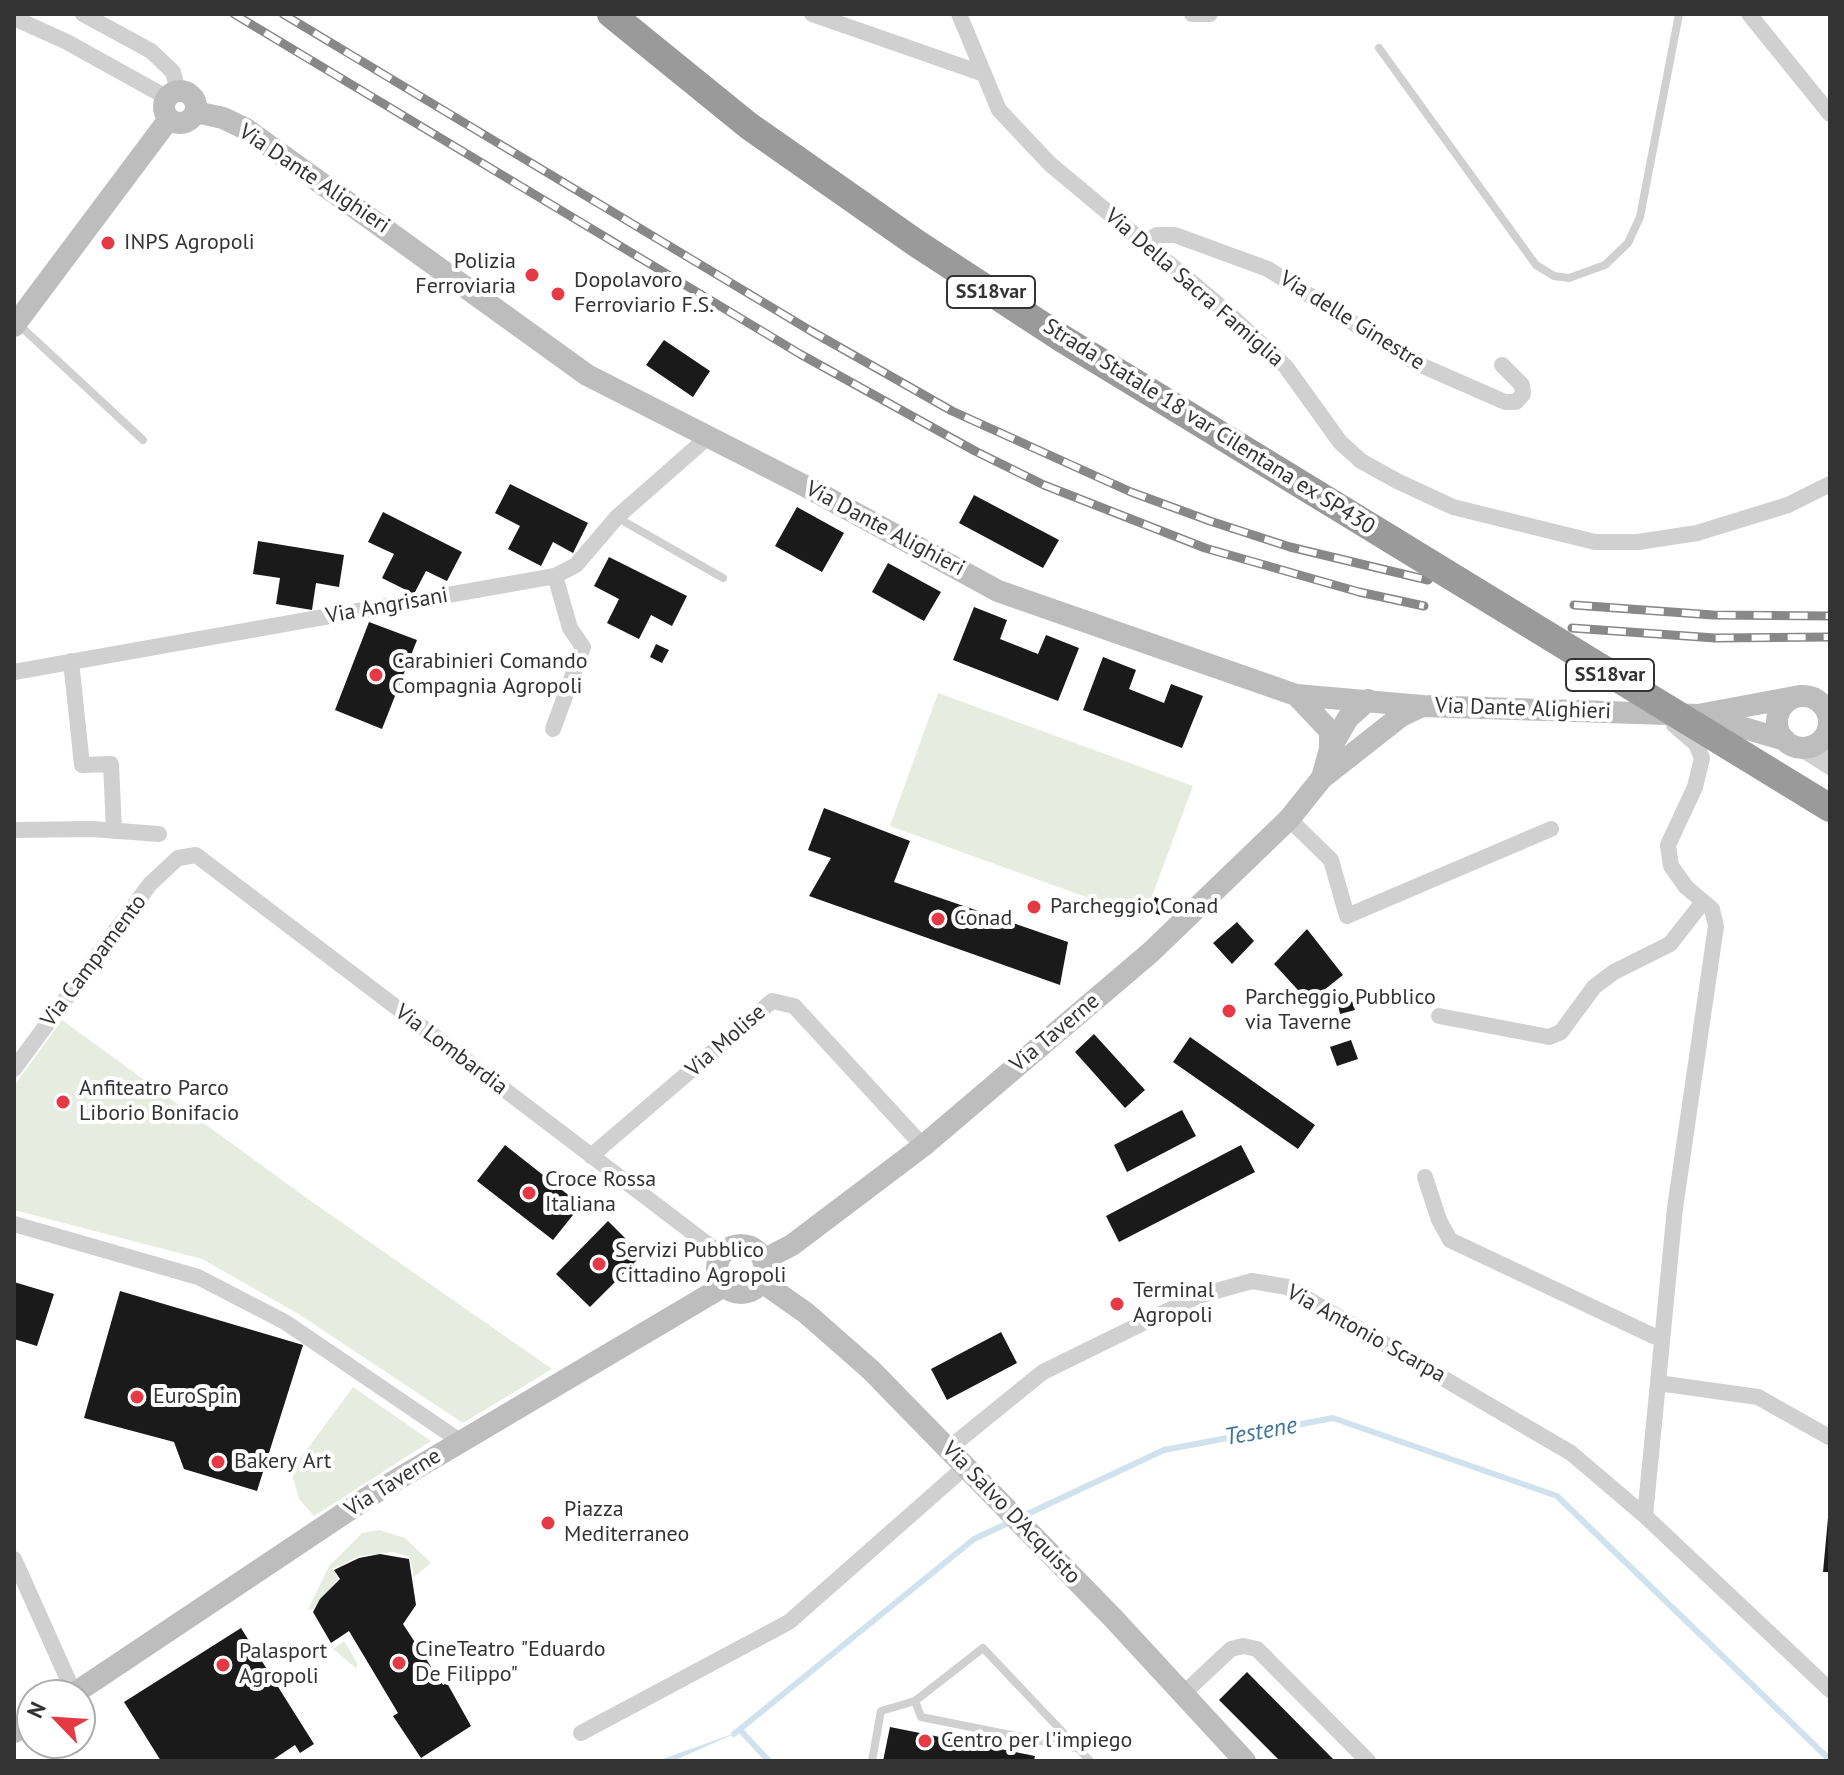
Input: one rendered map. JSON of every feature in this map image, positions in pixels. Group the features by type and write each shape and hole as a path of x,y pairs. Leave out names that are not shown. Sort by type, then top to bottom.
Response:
{"highway":[{"name":"Strada Statale 18 var Cilentana ex SP430","path":"611,14 749,126 916,243 1063,339 1830,808"}],"street":[{"path":"15,324 171,102 173,72 151,51 83,14"},
{"path":"812,14 981,73"},
{"name":"Via Della Sacra Famiglia","path":"959,14 999,110 1050,164 1226,311 1286,367 1340,442 1361,461 1453,507 1595,542 1638,542 1712,528 1788,505 1830,484"},
{"path":"1192,14 1210,14"},
{"path":"1749,14 1830,114"},
{"path":"14,18 67,42 171,102"},
{"name":"Via Dante Alighieri","path":"171,102 184,123 196,112 223,118 246,129 587,375 998,591 1296,695 1422,706 1698,715"},
{"name":"Via delle Ginestre","path":"1142,243 1157,235 1175,235 1268,269 1416,363 1505,402 1516,402 1523,394 1522,385 1502,365"},
{"name":"Via Angrisani","path":"14,672 555,576 576,565 617,517 708,437"},
{"path":"553,729 583,647 565,615 555,576"},
{"path":"71,661 82,765 111,764 114,831"},
{"path":"1296,695 1330,731 1330,749"},
{"path":"1698,715 1814,697"},
{"path":"1698,715 1792,744 1813,746 1828,733 1825,708 1814,697"},
{"path":"1814,697 1780,710 1777,726 1792,744 1830,767"},
{"path":"1357,752 1369,726 1368,700"},
{"name":"Via Taverne","path":"1322,778 1330,749 1348,718 1368,700"},
{"name":"Via Taverne","path":"762,1271 923,1146 1151,952 1289,819 1322,778 1401,716 1422,706"},
{"path":"1645,1516 1675,1208 1716,926 1712,909 1686,887 1671,866 1668,845 1695,787 1702,758 1696,744 1661,714"},
{"path":"1289,819 1331,860 1347,916 1551,829"},
{"path":"14,830 159,834"},
{"name":"Via Lombardia","path":"178,858 196,855 213,866 722,1255"},
{"name":"Via Campamento","path":"14,1069 150,884 178,858"},
{"path":"1439,1016 1549,1037 1561,1032 1594,987 1670,944 1703,902"},
{"name":"Via Molise","path":"591,1156 772,1001 794,1006 923,1146"},
{"path":"1425,1177 1439,1220 1450,1240 1662,1340"},
{"path":"14,1224 198,1277 285,1322 460,1441"},
{"path":"748,1245 762,1271 743,1293 724,1286 717,1267 722,1255 733,1246 748,1245"},
{"name":"Via Salvo D'Acquisto","path":"762,1271 871,1370 1049,1552 1245,1761"},
{"name":"Via Antonio Scarpa","path":"948,1449 1043,1372 1198,1296 1252,1281 1287,1287 1571,1453 1645,1516 1830,1690"},
{"name":"Via Taverne","path":"95,1679 258,1568 460,1441 724,1286"},
{"path":"1658,1383 1758,1397 1829,1437"},
{"path":"581,1733 789,1622 968,1470"},
{"path":"14,1559 66,1679"},
{"path":"1183,1694 1231,1649 1243,1646 1257,1649 1368,1761"}],"lane":[{"path":"1379,48 1536,265 1554,276 1569,278 1605,265 1628,243 1640,217 1679,14"},
{"path":"15,324 143,440"},
{"path":"617,517 723,578"},
{"path":"872,1761 881,1711 915,1701 983,1648 1090,1761"},
{"path":"915,1701 921,1717 1078,1748"}],"shaded area":[{"path":"938,693 1193,786 1144,918 890,826"},
{"path":"62,1020 308,1199 552,1369 463,1423 297,1313 202,1259 14,1210 14,1086"},
{"path":"353,1387 431,1441 314,1516 299,1499 291,1471"},
{"path":"379,1530 405,1538 431,1563 414,1577 410,1557 394,1552 360,1556 332,1569 338,1579 313,1609 308,1610 329,1566 362,1533"},
{"path":"344,1641 358,1664 356,1668 333,1649"}],"water":[{"path":"741,1731 673,1761 657,1761"}],"building":[{"path":"664,340 710,371 693,397 646,365"},
{"path":"510,484 588,523 573,553 553,542 541,566 508,549 520,526 495,513"},
{"path":"974,495 1059,540 1043,568 959,523"},
{"path":"797,507 844,533 822,572 775,546"},
{"path":"383,512 462,552 447,581 426,571 414,594 382,578 394,554 368,542"},
{"path":"258,541 344,555 339,587 316,583 312,610 276,604 280,578 253,574"},
{"path":"609,557 687,596 672,626 651,615 639,639 607,623 619,599 594,586"},
{"path":"888,563 941,592 924,621 872,592"},
{"path":"974,607 1007,620 1000,639 1038,654 1046,635 1079,648 1058,701 953,660"},
{"name":"Carabinieri Comando Compagnia Agropoli","path":"369,622 417,640 382,729 335,710"},
{"path":"656,644 669,650 662,663 650,657"},
{"path":"1103,657 1136,670 1129,689 1164,703 1171,684 1203,696 1182,748 1083,710"},
{"name":"Conad","path":"824,808 910,841 894,882 1068,942 1060,985 809,896 831,858 808,850"},
{"path":"1155,897 1166,902 1160,915 1149,911"},
{"path":"1237,922 1254,941 1232,964 1213,943"},
{"path":"1307,929 1343,975 1309,1002 1274,964"},
{"path":"1352,1001 1355,1010 1340,1014 1338,1005"},
{"path":"1094,1034 1145,1090 1125,1108 1075,1052"},
{"path":"1190,1037 1315,1125 1298,1149 1173,1062"},
{"path":"1351,1040 1358,1059 1337,1066 1330,1047"},
{"path":"1182,1110 1196,1136 1127,1172 1114,1145"},
{"name":"Croce Rossa Italiana","path":"505,1145 581,1205 553,1240 477,1181"},
{"path":"1241,1145 1255,1172 1119,1242 1106,1216"},
{"name":"Servizi Pubblico Cittadino Agropoli","path":"608,1221 642,1255 590,1307 556,1274"},
{"path":"14,1282 54,1294 37,1346 14,1339"},
{"path":"120,1291 303,1345 257,1491 184,1469 174,1442 84,1418"},
{"path":"1001,1332 1017,1363 947,1400 931,1369"},
{"path":"1828,1518 1830,1572 1823,1572"},
{"name":"CineTeatro \"Eduardo De Filippo\"","path":"380,1554 409,1559 416,1605 403,1624 443,1685 447,1683 471,1726 421,1758 393,1716 398,1713 349,1631 331,1643 313,1612 320,1599 340,1579 334,1570 359,1558"},
{"name":"Palasport Agropoli","path":"241,1628 314,1744 300,1753 295,1745 271,1761 161,1761 124,1702"},
{"path":"1247,1672 1335,1761 1280,1761 1219,1700"},
{"name":"Centro per l'impiego","path":"890,1727 1035,1756 1034,1761 883,1761"}],"waterway":[{"name":"Testene","path":"734,1734 974,1539 1164,1450 1333,1418 1557,1496 1830,1760"},
{"path":"741,1731 769,1761"}],"railway":[{"path":"234,14 800,354 975,451 1044,485 1205,548 1359,592 1424,606"},
{"path":"283,14 811,331 952,411 1131,492 1210,521 1290,547 1428,580"},
{"path":"1574,605 1713,615 1830,616"},
{"path":"1572,628 1715,638 1830,637"}],"place":[{"name":"INPS Agropoli","path":"108,243"},
{"name":"Polizia Ferroviaria","path":"532,275"},
{"name":"Dopolavoro Ferroviario F.S.","path":"558,294"},
{"name":"Carabinieri Comando Compagnia Agropoli","path":"376,675"},
{"name":"Parcheggio Conad","path":"1034,907"},
{"name":"Conad","path":"938,919"},
{"name":"Parcheggio Pubblico via Taverne","path":"1229,1011"},
{"name":"Anfiteatro Parco Liborio Bonifacio","path":"63,1102"},
{"name":"Croce Rossa Italiana","path":"529,1193"},
{"name":"Servizi Pubblico Cittadino Agropoli","path":"599,1264"},
{"name":"Terminal Agropoli","path":"1117,1304"},
{"name":"EuroSpin","path":"137,1397"},
{"name":"Bakery Art","path":"218,1462"},
{"name":"Piazza Mediterraneo","path":"548,1523"},
{"name":"CineTeatro \"Eduardo De Filippo\"","path":"399,1663"},
{"name":"Palasport Agropoli","path":"223,1665"},
{"name":"Centro per l'impiego","path":"925,1741"}]}
